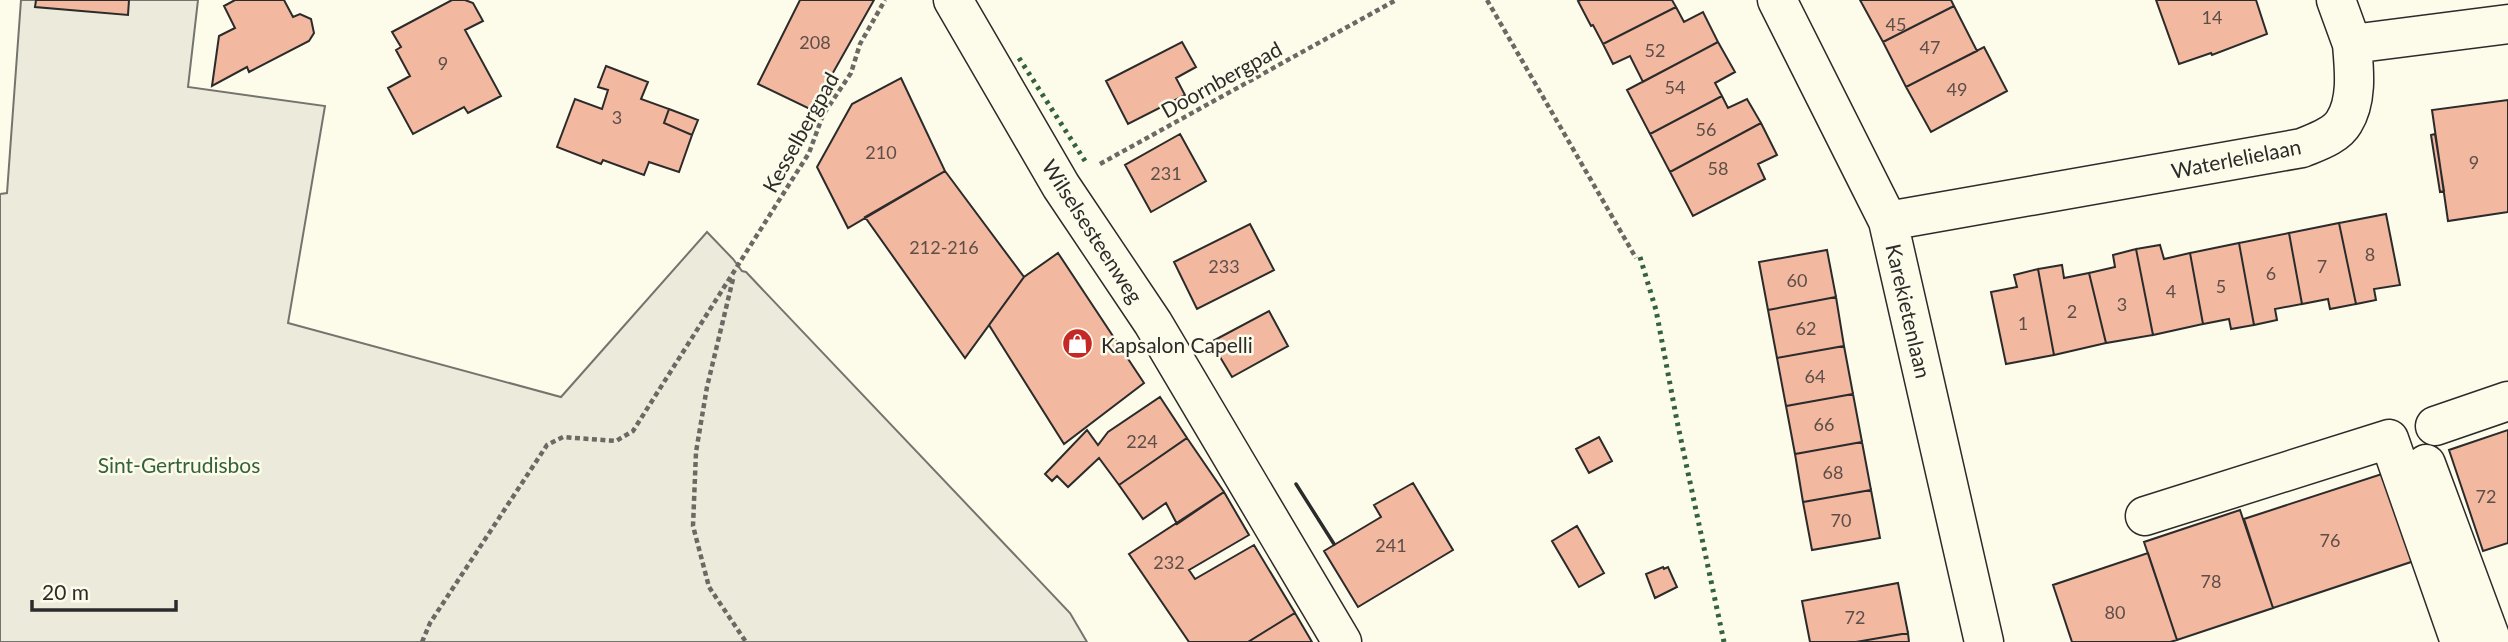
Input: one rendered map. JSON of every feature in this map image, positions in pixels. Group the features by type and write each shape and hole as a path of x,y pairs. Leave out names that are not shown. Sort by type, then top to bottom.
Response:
{"street":[{"name":"Wilselsesteenweg","path":"953,0 1061,186 1153,323 1342,642"},
{"name":"Karekietenlaan","path":"1777,0 1888,221 1984,642"},
{"name":"Waterlelielaan","path":"1888,221 2302,148 2326,138 2344,123 2355,75 2352,44 2336,0"},
{"path":"2352,44 2508,24"},
{"path":"2435,426 2508,401"},
{"path":"2145,516 2389,439 2460,642"},
{"path":"2426,464 2492,642"}],"path":[{"name":"Kesselbergpad","path":"422,642 430,623 503,508 547,445 564,437 616,441 633,431 809,153 823,115 850,73 860,44 885,0"},
{"name":"Doornbergpad","path":"1061,186 1396,0"},
{"path":"1487,0 1636,258"},
{"path":"734,275 707,387 696,452 693,526 709,587 746,642"}],"green space":[{"name":"Sint-Gertrudisbos","path":"21,0 198,0 188,87 325,106 288,323 561,397 707,232 1070,613 1087,642 0,642 0,194 7,193"}],"building":[{"path":"36,0 129,0 128,15 35,7"},
{"path":"235,0 284,0 293,17 300,14 311,19 314,33 309,41 249,72 247,67 212,86 219,36 235,28 224,6"},
{"path":"452,0 473,3 483,21 465,30 501,96 468,113 464,107 413,134 388,88 410,76 396,50 401,47 392,32"},
{"path":"800,0 874,0 812,110 758,84"},
{"path":"1672,0 1676,7 1603,44 1578,1"},
{"path":"1860,0 1951,0 1954,6 1883,42"},
{"path":"2156,0 2256,0 2267,34 2212,55 2211,53 2179,64"},
{"path":"1954,6 1977,51 1906,87 1883,42"},
{"path":"1676,7 1684,22 1703,12 1718,42 1643,82 1630,56 1613,64 1603,44"},
{"path":"1182,42 1196,67 1176,78 1185,95 1128,124 1106,81"},
{"path":"1718,42 1735,72 1715,83 1722,96 1650,134 1627,90"},
{"path":"1984,47 2007,91 1931,132 1906,87"},
{"path":"606,66 648,82 641,99 669,109 664,123 692,135 679,172 649,162 644,175 603,160 601,164 557,147 575,99 602,109 608,90 598,87"},
{"path":"901,78 945,171 848,228 817,167 852,104"},
{"path":"1722,96 1728,108 1747,99 1761,123 1670,172 1650,134"},
{"path":"2508,100 2508,212 2448,221 2432,110"},
{"path":"669,109 698,120 692,135 664,123"},
{"path":"1761,123 1777,155 1758,164 1765,179 1693,216 1670,172"},
{"path":"1180,134 1206,181 1151,212 1125,165"},
{"path":"2435,134 2444,191 2440,192 2431,135"},
{"path":"945,171 1024,277 965,358 865,217"},
{"path":"2386,214 2400,285 2374,289 2376,300 2356,304 2339,223"},
{"path":"2339,223 2356,304 2330,309 2328,299 2302,304 2289,233"},
{"path":"1250,224 1274,270 1197,309 1174,262"},
{"path":"2289,233 2302,304 2275,309 2277,320 2254,325 2239,243"},
{"path":"2239,243 2254,325 2231,329 2229,319 2203,324 2190,253"},
{"path":"2160,245 2164,259 2190,253 2203,324 2153,335 2136,249"},
{"path":"2136,249 2153,335 2106,343 2089,273 2115,267 2113,255"},
{"path":"1827,250 1836,297 1768,310 1759,262"},
{"path":"1058,253 1144,383 1064,444 989,325 1024,277"},
{"path":"2062,265 2064,278 2089,273 2106,343 2054,355 2038,269"},
{"path":"2038,269 2054,355 2006,364 1991,292 2017,287 2014,275"},
{"path":"1836,297 1844,346 1777,358 1768,310"},
{"path":"1269,311 1288,346 1232,377 1211,342"},
{"path":"1844,346 1853,394 1786,406 1777,358"},
{"path":"1853,394 1862,442 1795,454 1786,406"},
{"path":"1160,397 1187,438 1119,485 1099,458 1068,487 1057,476 1052,481 1045,474 1087,430 1098,445 1108,432"},
{"path":"2508,430 2508,543 2483,551 2449,450"},
{"path":"1599,437 1612,461 1589,473 1576,449"},
{"path":"1187,438 1224,492 1177,524 1166,503 1143,519 1119,485"},
{"path":"1862,442 1871,490 1803,502 1795,454"},
{"path":"2388,472 2417,560 2273,608 2244,519"},
{"path":"1413,483 1453,550 1358,607 1324,551 1381,517 1374,505"},
{"path":"1871,490 1880,538 1812,550 1803,502"},
{"path":"1224,492 1249,535 1189,570 1195,579 1254,545 1295,613 1248,642 1189,642 1129,554"},
{"path":"2240,510 2273,608 2177,640 2144,542"},
{"path":"1577,526 1604,573 1579,587 1552,541"},
{"path":"2148,553 2177,640 2072,642 2053,585"},
{"path":"1668,567 1677,587 1655,598 1646,574"},
{"path":"1898,583 1908,633 1856,642 1810,642 1802,601"},
{"path":"1295,613 1312,642 1248,642"},
{"path":"1908,633 1909,642 1856,642"}],"hedge":[{"path":"1019,58 1085,161"},
{"path":"1640,257 1656,310 1724,642"}],"wall":[{"path":"1296,484 1334,544"}],"place":[{"name":"Kapsalon Capelli","path":"1078,344"}]}
